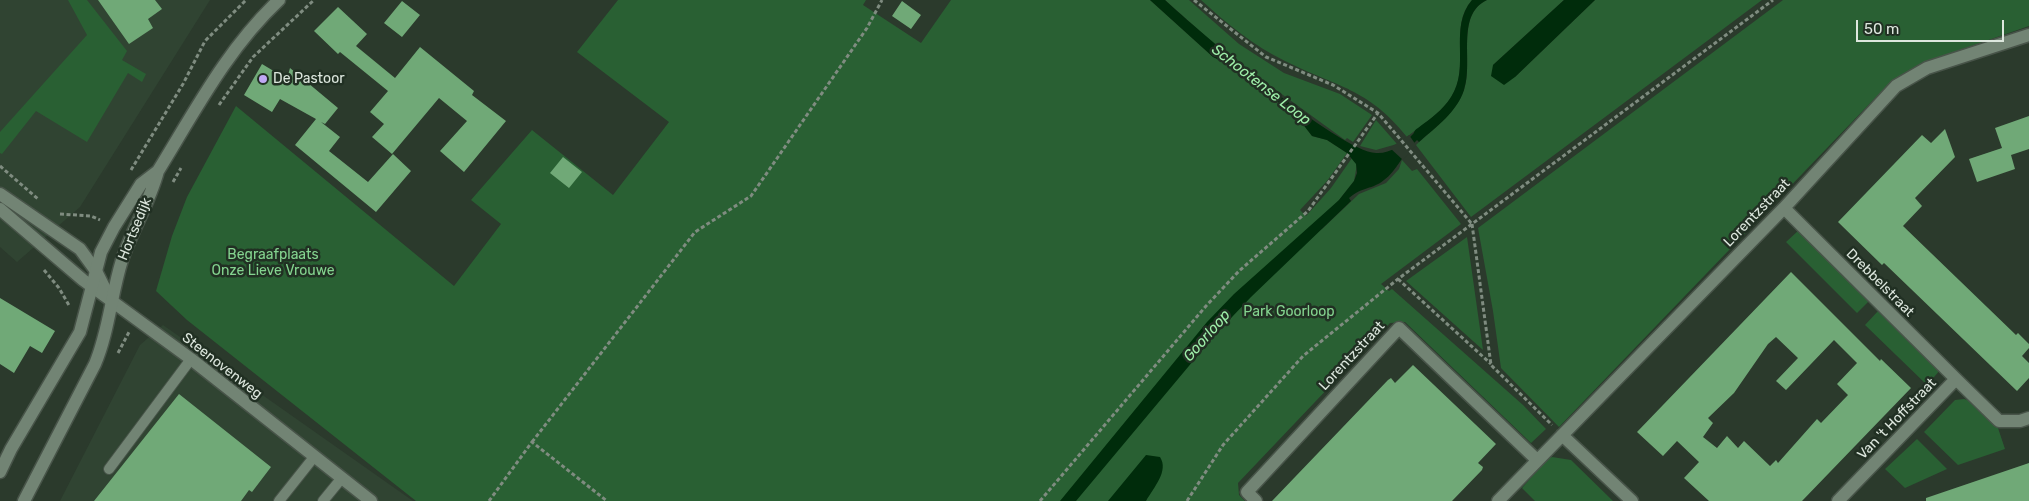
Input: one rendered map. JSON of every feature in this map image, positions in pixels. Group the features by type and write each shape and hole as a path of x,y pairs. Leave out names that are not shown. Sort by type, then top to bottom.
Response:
{"street":[{"name":"Hortsedijk","path":"24,501 96,364 105,337 110,300 133,230 154,186 158,171 214,77 257,20 278,0"},
{"name":"Lorentzstraat","path":"1498,501 1784,208 1896,86 1927,68 2029,35"},
{"name":"Hortsedijk","path":"0,472 16,440 80,332 101,252 112,231 141,184 158,171"},
{"name":"Steenovenweg","path":"0,194 80,249 96,271 110,300"},
{"name":"Drebbelstraat","path":"1784,208 1956,379"},
{"name":"Steenovenweg","path":"0,210 70,269 191,359 371,501"},
{"name":"Lorentzstraat","path":"1256,501 1247,492 1399,328 1538,460"},
{"name":"Van 't Hoffstraat","path":"1838,501 1956,379 1999,421 2020,421 2029,418"},
{"path":"1562,435 1632,501"}],"lane":[{"path":"110,469 191,359"},
{"path":"279,501 314,457"},
{"path":"323,501 341,479"}],"path":[{"path":"131,171 183,84 205,41 246,0"},
{"path":"218,106 253,57 314,0"},
{"path":"489,501 532,442 695,232 751,196 867,28 882,0"},
{"path":"1194,0 1266,57 1333,85 1378,113 1472,224 1491,365"},
{"path":"1187,501 1223,445 1303,356 1398,279 1773,0"},
{"path":"1040,501 1206,306 1239,271 1308,211 1378,113"},
{"name":"Hortsedijk","path":"169,189 183,164"},
{"path":"0,166 42,203"},
{"path":"55,211 62,215 90,216 101,221 112,231"},
{"path":"80,249 106,213"},
{"path":"69,315 70,306 59,288 70,269"},
{"path":"1398,279 1491,365 1562,435"},
{"path":"116,356 129,333 129,314"},
{"path":"532,442 607,501"}],"shaded area":[{"path":"0,0 210,0 80,207 17,262 0,247"},
{"path":"163,325 413,501 60,501 140,345"}],"green space":[{"path":"68,0 87,0 127,51 122,60 146,74 142,82 128,73 87,142 36,111 2,154 0,153 0,132 87,35"},
{"path":"618,0 866,0 863,5 921,43 951,0 1150,0 1213,57 1228,64 1272,97 1302,123 1312,136 1327,140 1347,153 1327,181 1300,210 1306,216 1331,188 1352,158 1357,164 1354,181 1339,200 1321,230 1359,194 1386,183 1399,169 1402,160 1412,171 1417,169 1461,224 1381,284 1389,291 1392,289 1523,405 1546,429 1531,443 1405,322 1390,323 1238,483 1239,495 1245,501 416,501 187,320 156,291 172,236 187,197 236,106 454,286 501,224 471,200 532,130 613,195 669,122 577,52"},
{"path":"1165,0 1189,0 1239,44 1284,73 1340,94 1372,115 1353,142 1347,138 1345,140 1221,50"},
{"path":"1201,0 1472,0 1465,10 1462,21 1460,69 1454,92 1439,111 1407,137 1379,108 1365,98 1285,61 1262,48 1230,25"},
{"path":"1487,0 1564,0 1493,65 1515,77 1595,0 1762,0 1471,217 1416,145 1450,113 1464,90 1467,79 1468,28 1471,17 1477,7"},
{"path":"1783,0 2029,0 2029,26 1931,60 1902,76 1877,96 1559,427 1501,368 1478,228"},
{"path":"1376,120 1397,144 1376,150 1360,146"},
{"path":"1799,230 1870,300 1857,313 1786,242"},
{"path":"1467,237 1483,350 1406,281"},
{"path":"1879,310 1941,369 1927,385 1865,325"},
{"path":"1964,399 1971,401 1998,428 2005,449 1958,465 1924,432 1955,400"},
{"path":"1917,439 1947,469 1905,488 1885,469"},
{"path":"1552,457 1571,460 1613,501 1535,501 1522,488 1547,459"}],"water":[{"path":"1150,0 1165,0 1236,61 1332,133 1358,147 1381,153 1401,145 1409,139 1416,129 1448,102 1457,85 1461,23 1465,11 1472,0 1487,0 1477,7 1471,16 1467,40 1467,79 1461,98 1451,112 1419,142 1417,140 1396,167 1380,183 1349,198 1351,201 1251,297 1214,336 1076,501 1060,501 1207,322 1234,294 1339,200 1354,181 1357,173 1356,164 1347,153 1327,140 1312,136 1302,123 1272,97 1228,64 1213,57"},
{"path":"1564,0 1595,0 1515,77 1504,85 1491,76 1493,65"},
{"path":"1146,455 1160,457 1163,468 1146,501 1108,501"}],"pier":[{"path":"1409,135 1416,145 1403,160 1390,148"}],"building":[{"path":"98,0 155,0 162,9 148,19 153,28 129,44"},
{"path":"402,1 420,15 402,37 384,23"},
{"path":"902,1 921,15 911,29 892,16"},
{"path":"338,7 367,34 356,46 395,78 420,47 474,91 472,95 506,121 464,172 440,151 467,121 439,98 392,154 372,137 384,124 370,112 388,91 340,52 338,54 314,31"},
{"path":"262,64 287,79 290,68 338,108 325,124 321,122 340,137 329,151 368,182 393,154 411,171 376,212 295,145 316,119 280,99 272,112 244,95"},
{"path":"2029,116 2029,149 2011,155 2015,169 1977,182 1969,159 2002,148 1995,128"},
{"path":"1945,129 1955,157 1915,198 1922,206 1903,226 2016,335 2018,333 2029,344 2029,348 2022,356 2029,363 2029,378 2017,391 1884,263 1882,265 1838,222 1922,135 1931,143"},
{"path":"563,157 582,172 569,188 550,173"},
{"path":"1791,272 1880,361 1881,359 1911,388 1802,501 1709,501 1684,478 1699,462 1677,441 1663,456 1637,432","holes":["1776,337 1798,358 1776,381 1786,390 1834,340 1857,363 1837,384 1848,395 1821,423 1817,419 1778,463 1776,460 1770,466 1744,441 1738,448 1727,436 1717,448 1703,437 1713,423 1708,418 1734,393 1768,344"]},
{"path":"0,298 55,331 42,353 30,346 14,373 0,364"},
{"path":"1413,365 1496,444 1478,463 1483,467 1482,470 1452,501 1272,501 1388,380 1391,378 1395,383"},
{"path":"179,394 271,467 252,492 249,490 241,501 94,501"},
{"path":"2029,463 2029,501 1926,501 1926,498"}],"place":[{"name":"De Pastoor","path":"263,79"}],"water label":[{"name":"Schootense Loop","path":"1261,85"},
{"name":"Goorloop","path":"1207,336"}],"park label":[{"name":"Begraafplaats Onze Lieve Vrouwe","path":"273,264"},
{"name":"Park Goorloop","path":"1289,312"}]}
